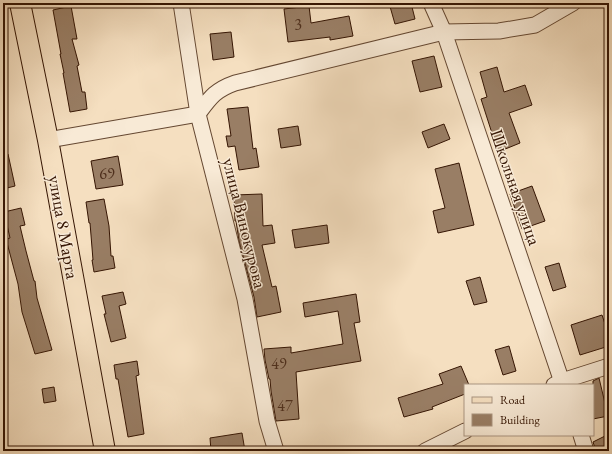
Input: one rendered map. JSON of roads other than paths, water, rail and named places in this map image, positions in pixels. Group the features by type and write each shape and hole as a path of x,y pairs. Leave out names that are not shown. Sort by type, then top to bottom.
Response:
{"main road":[{"name":"улица 8 Марта","path":"20,3 48,140 105,451"}],"street":[{"name":"улица Винокурова","path":"181,3 198,114 245,299 267,421 276,451"},
{"name":"Школьная улица","path":"431,3 444,32 560,384"},
{"path":"48,140 198,114 212,96 223,88 235,83 444,32 499,31 535,25 573,3"},
{"path":"560,384 609,366"},
{"path":"425,451 464,432"},
{"path":"581,436 586,451"}]}
